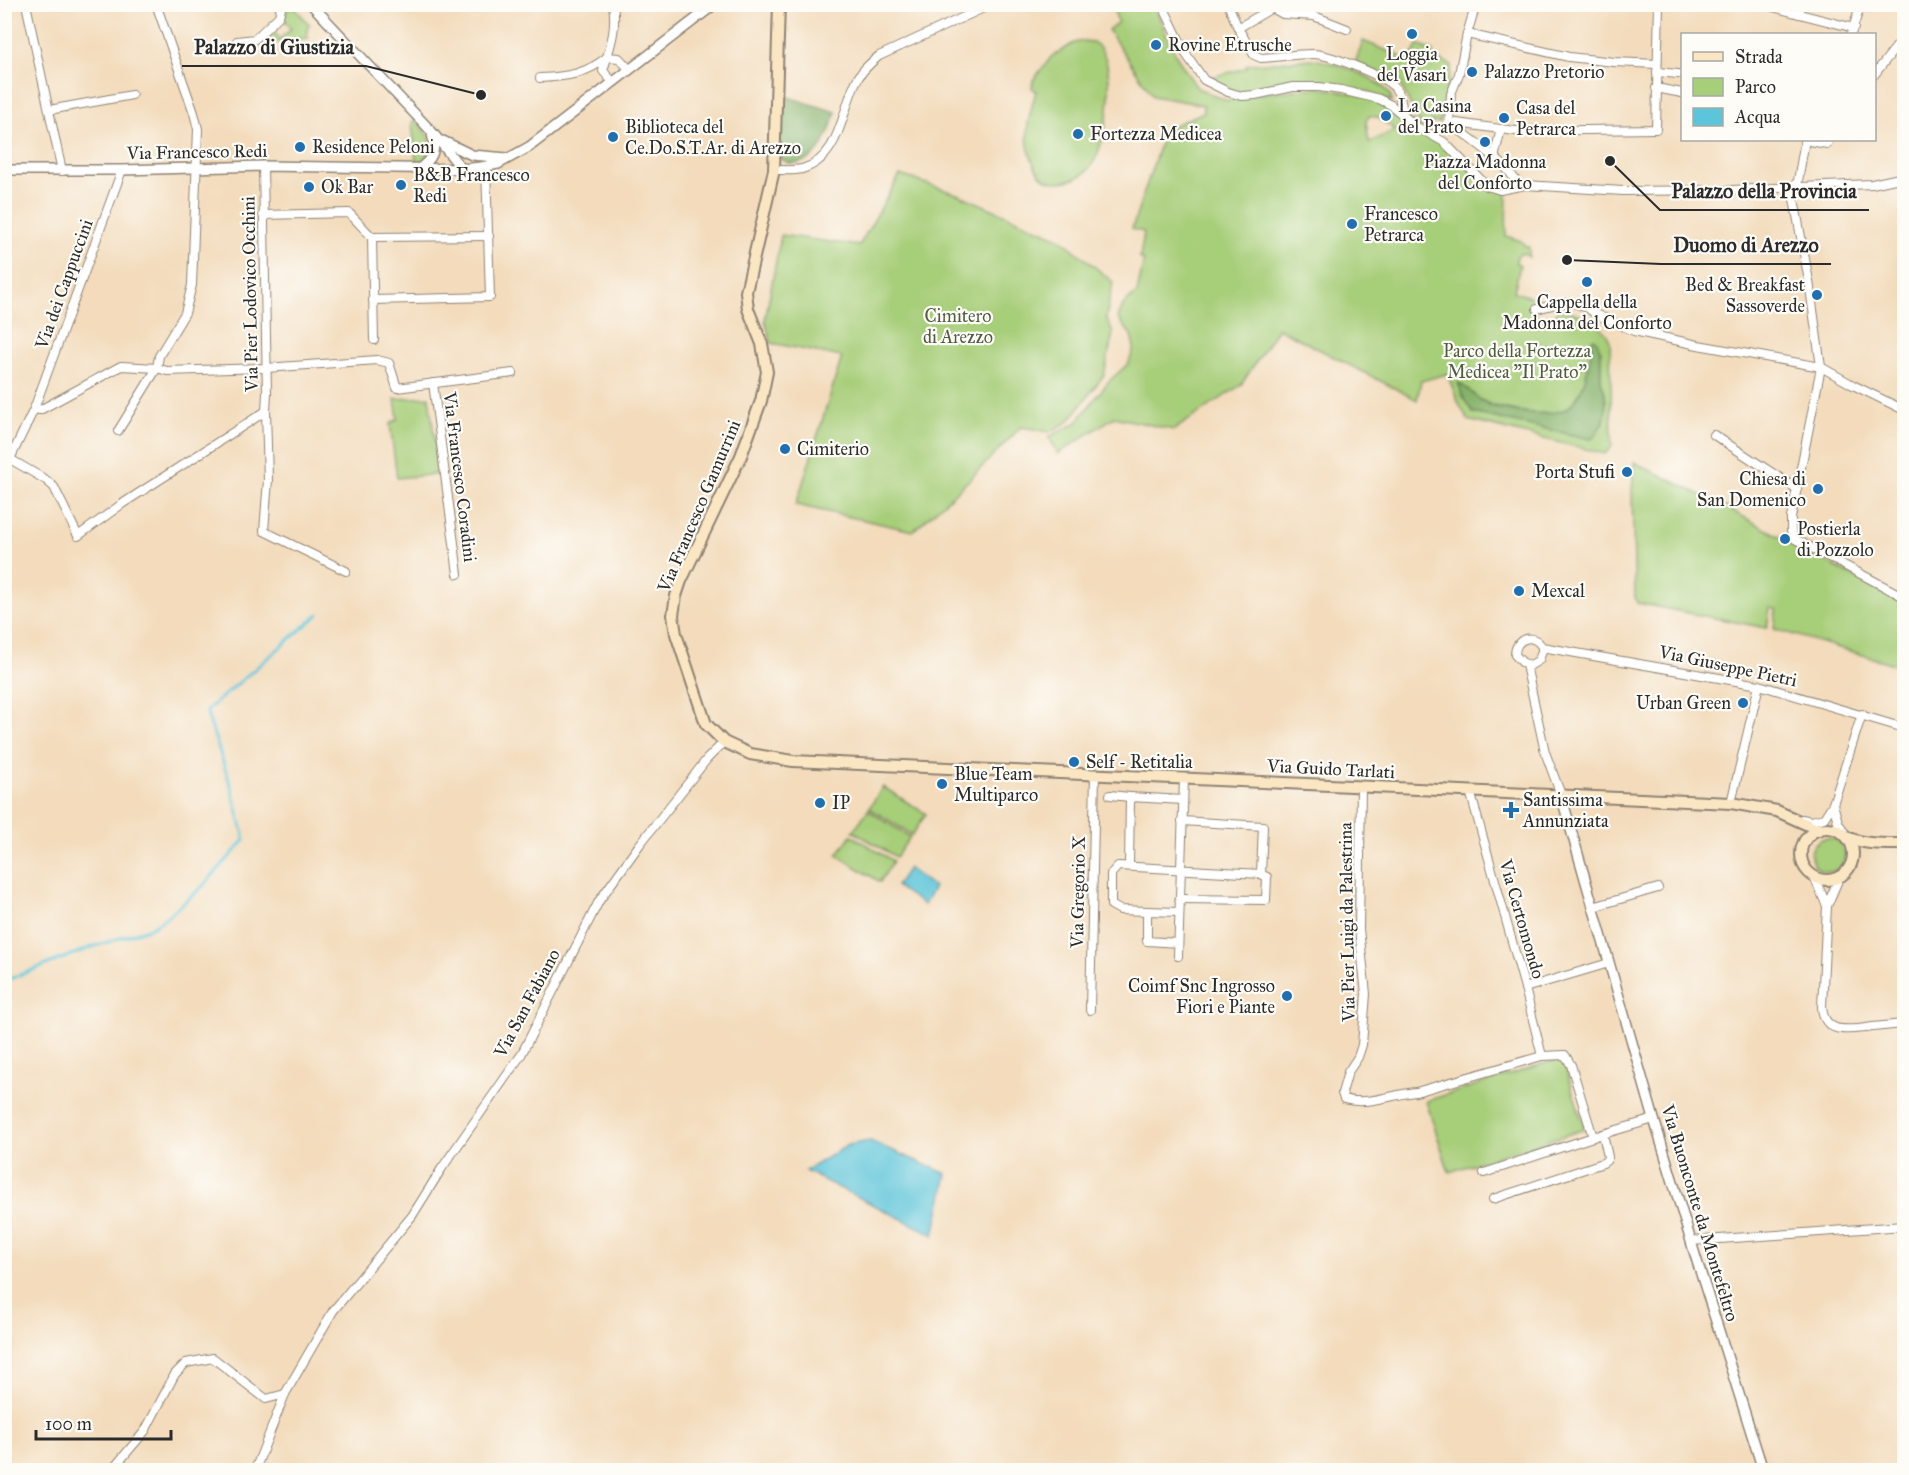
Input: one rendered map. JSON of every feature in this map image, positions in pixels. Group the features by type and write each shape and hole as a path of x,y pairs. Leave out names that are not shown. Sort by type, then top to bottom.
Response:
{"main road":[{"name":"Via Francesco Gamurrini","path":"724,742 706,724 683,658 673,615 681,581 741,456 761,401 767,372 762,344 748,309 746,292 774,170 779,4"},
{"path":"724,742 750,754 794,761 866,765 914,773 1009,778 1053,773"},
{"name":"Via Guido Tarlati","path":"866,765 1731,803 1769,808 1819,830"},
{"path":"949,775 950,772 1010,771"},
{"path":"1793,818 1801,831 1804,843 1801,858 1808,872 1814,877 1830,880 1839,878 1850,868 1853,853 1847,837"},
{"path":"1804,843 1819,830 1834,829 1859,842 1905,844"},
{"path":"1852,861 1878,844"}],"street":[{"path":"26,4 62,171"},
{"path":"117,431 157,368 159,356 185,313 192,285 198,129 156,4"},
{"path":"237,41 255,39 279,16 281,8 278,4"},
{"path":"310,4 432,132 462,168"},
{"path":"613,4 615,26 603,71 613,82"},
{"name":"Via Francesco Redi","path":"4,170 196,169 263,166 419,169 486,166 510,158 528,147 715,4"},
{"path":"774,170 800,170 818,161 828,151 836,139 855,84 864,68 879,56 992,4"},
{"path":"1162,4 1186,54 1204,80 1242,96 1293,87 1319,87 1379,99 1391,105 1417,127 1444,142 1487,186 1500,190 1518,185 1623,190 1731,190 1872,184 1905,177"},
{"path":"1228,4 1249,50 1254,55 1261,58 1315,54 1340,60 1384,79 1394,87 1401,99 1403,115"},
{"path":"1449,122 1451,94 1459,74 1476,4"},
{"path":"1449,122 1515,131 1656,129 1659,4"},
{"path":"1761,4 1853,32 1861,4"},
{"path":"1799,14 1801,4"},
{"path":"1238,28 1272,8 1283,14 1314,16 1347,29"},
{"path":"1467,34 1569,57 1657,68 1678,74"},
{"path":"1876,72 1905,37"},
{"path":"540,78 578,74 596,66 607,57 619,58 630,69"},
{"path":"1656,88 1681,93"},
{"path":"49,110 132,95"},
{"path":"1449,122 1494,158 1518,185"},
{"path":"1494,158 1501,129"},
{"path":"432,132 448,145 472,155 510,158"},
{"path":"419,169 432,158 435,151 432,132"},
{"path":"1791,188 1798,181 1804,141"},
{"path":"1810,141 1827,144 1828,141"},
{"name":"Via Pier Lodovico Occhini","path":"7,461 46,480 54,487 78,536 122,504 266,411 263,166"},
{"path":"373,300 490,297 486,166"},
{"name":"Via dei Cappuccini","path":"7,461 34,409 122,170"},
{"path":"1791,188 1809,281 1821,367 1791,531 1795,539 1905,597"},
{"path":"263,215 349,213 372,237 374,340"},
{"path":"372,237 489,236"},
{"path":"1537,309 1560,303 1575,303 1634,331 1821,367 1905,410"},
{"name":"Via Francesco Coradini","path":"157,368 167,371 266,368 377,360 389,363 397,388 513,373"},
{"path":"34,409 40,410 121,366 157,368"},
{"name":"Via Francesco Coradini","path":"433,383 458,574"},
{"path":"266,411 268,480 264,531 346,571"},
{"path":"1714,435 1797,489"},
{"name":"Via Giuseppe Pietri","path":"1526,665 1515,655 1516,647 1520,641 1532,638 1542,647 1759,685 1905,728"},
{"path":"1542,647 1539,660 1526,665 1545,752 1561,795"},
{"path":"1731,803 1759,685"},
{"path":"1819,830 1833,804 1862,714"},
{"name":"Via San Fabiano","path":"255,1470 285,1394 333,1311 412,1216 442,1168 521,1055 599,901 640,844 707,759 724,742"},
{"name":"Via Gregorio X","path":"1090,1010 1095,774"},
{"path":"1178,956 1184,779"},
{"name":"Via Pier Luigi da Palestrina","path":"1361,787 1359,929 1366,994 1362,1045 1358,1057 1348,1072 1342,1093 1344,1099 1373,1100 1416,1092 1542,1056"},
{"name":"Via Certomondo","path":"1470,791 1526,988 1542,1056"},
{"path":"1110,795 1183,800"},
{"name":"Via Buonconte da Montefeltro","path":"1561,795 1654,1119 1763,1470"},
{"path":"1129,866 1130,797"},
{"path":"1833,804 1838,822 1847,837"},
{"path":"1793,818 1811,820 1824,818"},
{"path":"1182,821 1263,826 1261,874"},
{"path":"1179,899 1266,900 1267,877 1261,874 1129,866 1118,866 1111,874 1111,905 1120,910 1179,912"},
{"path":"1814,877 1827,906"},
{"path":"1839,878 1827,906 1822,1007 1826,1020 1833,1027 1844,1030 1905,1024"},
{"path":"1593,907 1658,888"},
{"path":"1147,911 1147,941 1178,943"},
{"path":"1526,988 1609,963"},
{"path":"1542,1056 1565,1055 1571,1065 1593,1137"},
{"path":"1484,1173 1654,1119"},
{"path":"1494,1199 1603,1163 1608,1157 1603,1134"},
{"path":"1691,1241 1905,1226"},
{"path":"112,1470 145,1431 175,1374 186,1363 213,1358 266,1399 285,1394"}],"green space":[{"path":"283,5 292,5 310,25 307,28 308,38 258,45 257,42 271,29 280,39 291,29 282,17 288,11"},
{"name":"Parco della Fortezza Medicea \"Il Prato\"","path":"1112,5 1151,5 1178,59 1197,88 1228,101 1242,96 1319,87 1379,99 1444,142 1487,186 1507,188 1506,236 1521,241 1529,247 1529,257 1523,253 1517,256 1516,263 1520,265 1514,292 1538,299 1536,317 1554,321 1557,310 1572,312 1595,323 1610,341 1612,446 1605,454 1468,420 1447,374 1421,381 1417,400 1278,328 1241,385 1174,430 1114,417 1058,454 1049,437 1076,423 1108,382 1129,363 1134,347 1131,335 1118,318 1123,305 1137,293 1144,260 1140,259 1144,232 1132,229 1165,129 1204,112 1203,105 1153,96 1108,30 1118,22","holes":["1369,116 1377,117 1395,130 1369,143 1366,121","1592,340 1601,350 1601,382 1605,392 1606,407 1604,422 1591,439 1473,413 1464,399 1470,393 1493,405 1517,411 1543,413 1562,411 1573,402 1583,386"]},
{"path":"1083,41 1096,44 1103,53 1108,67 1106,123 1097,156 1088,170 1073,179 1054,182 1046,179 1035,167 1028,144 1028,126 1036,91 1032,88 1033,80 1052,56 1074,43"},
{"path":"1363,41 1409,60 1418,45 1433,51 1432,57 1452,65 1440,123 1432,122 1431,129 1419,122 1399,82 1355,63"},
{"path":"1312,59 1346,68 1372,79 1389,94 1392,102 1368,92 1330,84 1292,84 1248,92 1229,89 1208,78 1247,68 1246,65"},
{"path":"781,95 836,112 819,150 813,156 798,163 788,163 780,158"},
{"path":"415,120 429,137 432,148 423,160 409,165 416,160 412,122"},
{"name":"Cimitero di Arezzo","path":"900,175 960,195 1061,239 1113,282 1106,318 1113,333 1104,375 1068,422 1050,432 1021,427 969,480 913,531 796,505 842,357 771,343 765,320 781,235 859,246"},
{"path":"1594,338 1600,350 1601,382 1606,411 1602,423 1591,439 1473,413 1464,399 1458,383 1487,404 1500,408 1538,413 1564,410 1577,398 1581,389"},
{"path":"429,397 439,474 397,478 390,424 398,419 395,399"},
{"path":"1634,462 1727,508 1904,604 1904,667 1774,629 1776,609 1770,608 1767,628 1637,603 1632,493"},
{"path":"883,787 926,814 912,835 869,808"},
{"path":"868,810 910,837 896,857 853,831"},
{"path":"851,835 893,861 880,882 837,855"},
{"path":"1828,838 1840,843 1845,855 1840,867 1828,872 1816,867 1811,855 1816,843"},
{"path":"1562,1058 1585,1129 1449,1172 1426,1101"}],"water":[{"path":"908,868 934,887 924,905 896,886"},
{"path":"870,1141 947,1174 934,1235 805,1171 848,1145"}],"waterway":[{"path":"4,981 95,946 148,929 163,920 201,888 245,840 207,710 319,614"}],"place":[{"name":"Loggia del Vasari","path":"1412,34"},
{"name":"Rovine Etrusche","path":"1156,45"},
{"name":"Palazzo Pretorio","path":"1472,72"},
{"name":"Palazzo di Giustizia","path":"481,95"},
{"name":"La Casina del Prato","path":"1386,116"},
{"name":"Casa del Petrarca","path":"1504,118"},
{"name":"Fortezza Medicea","path":"1078,134"},
{"name":"Biblioteca del Ce.Do.S.T.Ar. di Arezzo","path":"613,137"},
{"name":"Piazza Madonna del Conforto","path":"1485,142"},
{"name":"Residence Peloni","path":"300,147"},
{"name":"Palazzo della Provincia","path":"1610,161"},
{"name":"B&B Francesco Redi","path":"401,185"},
{"name":"Ok Bar","path":"309,187"},
{"name":"Francesco Petrarca","path":"1352,224"},
{"name":"Duomo di Arezzo","path":"1567,260"},
{"name":"Cappella della Madonna del Conforto","path":"1587,282"},
{"name":"Bed & Breakfast Sassoverde","path":"1817,295"},
{"name":"Cimiterio","path":"785,449"},
{"name":"Porta Stufi","path":"1627,472"},
{"name":"Chiesa di San Domenico","path":"1818,489"},
{"name":"Postierla di Pozzolo","path":"1785,539"},
{"name":"Mexcal","path":"1519,591"},
{"name":"Urban Green","path":"1743,703"},
{"name":"Self - Retitalia","path":"1074,762"},
{"name":"Blue Team Multiparco","path":"942,784"},
{"name":"IP","path":"820,803"},
{"name":"Santissima Annunziata","path":"1511,810"},
{"name":"Coimf Snc Ingrosso Fiori e Piante","path":"1287,996"}]}
